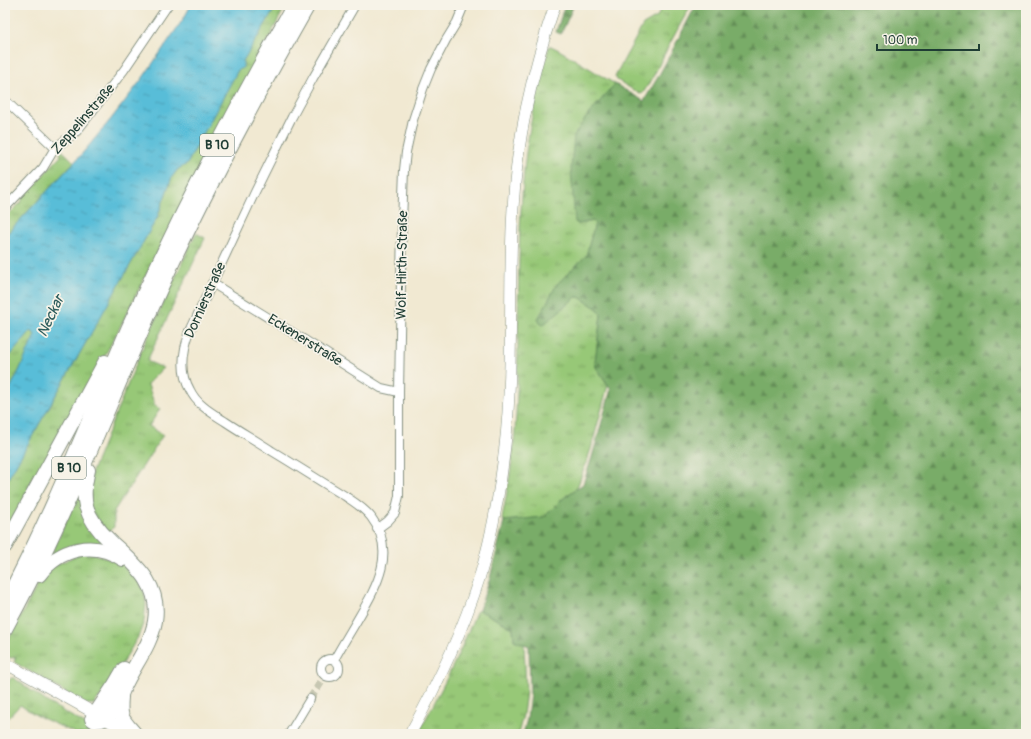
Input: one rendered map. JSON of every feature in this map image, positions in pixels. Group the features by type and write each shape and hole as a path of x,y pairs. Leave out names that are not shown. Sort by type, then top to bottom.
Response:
{"highway":[{"name":"B 10","path":"5,603 44,525 128,330 169,241 244,95 294,5"},
{"name":"B 10","path":"5,629 55,531 136,344 189,229 243,123 308,5"},
{"path":"5,546 107,360 128,330"},
{"path":"95,439 85,484 85,498 88,511 93,522 101,532 145,576 152,589 155,602 155,619 151,635 113,712 97,718"},
{"path":"23,596 47,565 56,558 70,551 85,548 100,549 114,554 133,568 142,580 147,594 149,609 146,630 97,718"},
{"path":"121,694 120,709 122,718 133,734"}],"main road":[{"path":"410,734 433,691 460,632 478,579 491,532 505,445 508,414 511,332 512,227 518,157 531,86 554,5"},
{"path":"8,664 97,718 118,734"},
{"path":"97,718 133,734"}],"street":[{"name":"Zeppelinstraße","path":"5,208 48,162 55,148 77,131 124,70 168,5"},
{"name":"Dornierstraße","path":"334,660 370,599 380,576 383,547 378,529 371,518 358,505 198,402 187,384 184,374 183,360 185,345 190,331 265,170 316,72 355,5"},
{"name":"Wolf-Hirth-Straße","path":"378,529 394,515 398,501 403,195 406,152 412,120 424,84 446,40 457,22 464,5"},
{"path":"5,100 55,148"},
{"name":"Eckenerstraße","path":"212,283 381,388 399,392"},
{"path":"289,734 310,699"}],"green space":[{"path":"277,5 286,5 117,333 5,538 5,484 157,218 172,177 178,169 187,164 238,70 242,68 243,61"},
{"path":"565,5 574,5 561,34 556,32"},
{"path":"663,5 691,5 654,75 643,93 640,94 617,80 615,76 643,25 657,17"},
{"path":"696,5 1026,5 1026,734 523,734 527,719 530,694 529,646 514,640 513,628 479,610 490,578 504,521 544,517 561,500 583,484 611,389 596,367 595,362 601,315 598,309 579,297 576,297 543,325 538,319 557,284 586,256 595,223 593,221 578,224 575,222 571,168 574,136 587,116 615,84 644,101"},
{"path":"549,46 559,50 615,84 587,116 578,224 594,221 595,223 586,256 557,284 538,319 543,324 576,297 579,297 598,309 601,314 595,362 596,367 608,385 591,449 577,488 561,500 545,517 504,521 502,518 511,467 516,416 519,270 524,165 540,80"},
{"path":"62,151 74,162 5,236 5,218 22,201 22,197 61,156 60,154"},
{"path":"196,233 205,238 147,361 163,368 149,382 148,385 155,406 160,409 149,426 163,435 114,511 114,527 107,534 90,507 91,474 143,347"},
{"path":"30,331 34,332 35,338 5,398 5,362"},
{"path":"80,490 116,550 50,557"},
{"path":"87,551 127,566 139,580 144,592 146,604 144,621 138,637 109,685 94,704 85,704 14,662 16,657 11,658 5,655 5,646 38,584 49,568"},
{"path":"479,610 513,628 514,640 524,644 526,691 523,715 518,734 418,734 456,659 476,612"},
{"path":"11,678 14,678 47,702 102,734 77,734 36,715 20,705 5,721 5,687"}],"water":[{"name":"Neckar","path":"191,5 277,5 243,61 243,68 238,70 187,164 178,169 172,177 157,218 5,484 5,398 35,335 30,331 5,362 5,236 81,155 111,119 142,79 184,18"}],"tunnel":[{"path":"310,699 325,676"}]}
